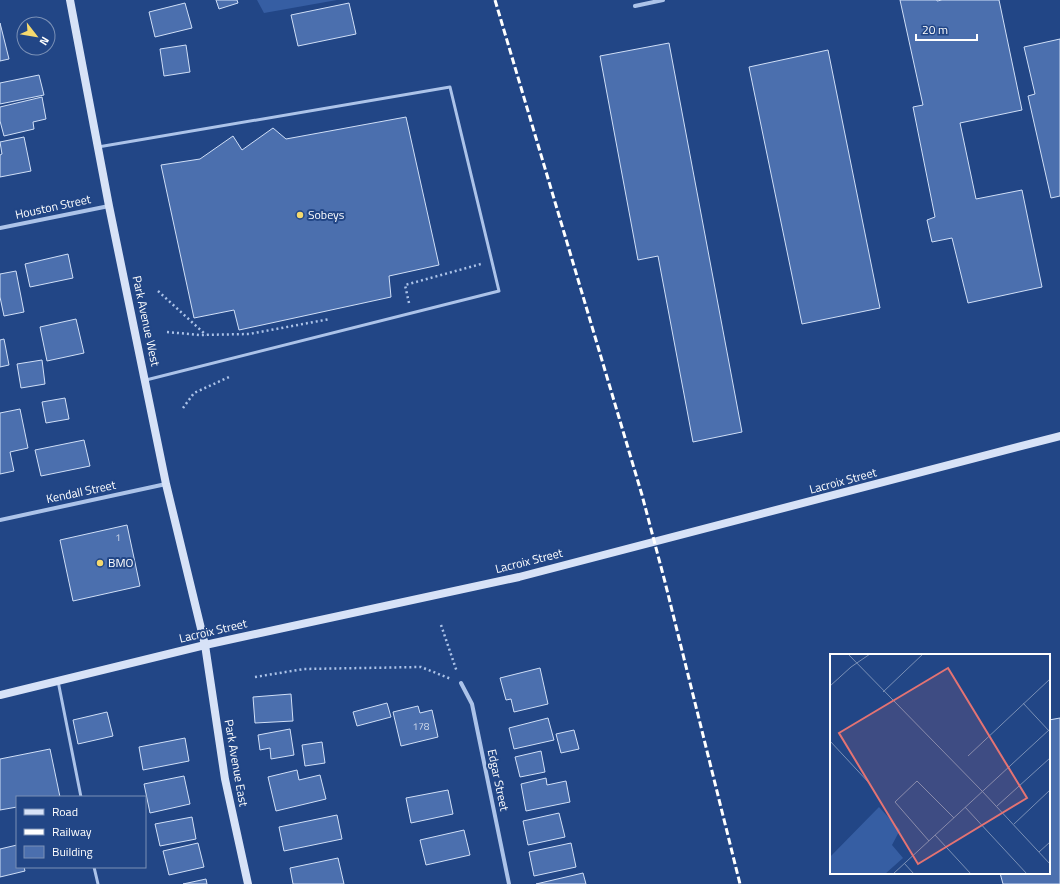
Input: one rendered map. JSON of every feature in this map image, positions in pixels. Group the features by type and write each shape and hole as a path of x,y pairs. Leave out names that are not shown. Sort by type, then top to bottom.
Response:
{"main road":[{"name":"Park Avenue West","path":"70,0 109,206 146,380 166,484 204,645"},
{"name":"Lacroix Street","path":"0,695 204,645 519,577 1060,436"},
{"name":"Park Avenue East","path":"204,645 225,779 248,884"}],"street":[{"path":"635,6 663,0"},
{"name":"Houston Street","path":"0,228 109,206"},
{"name":"Kendall Street","path":"0,520 166,484"},
{"name":"Edgar Street","path":"461,684 472,704 510,884"}],"lane":[{"path":"98,147 450,87 499,291 146,380"},
{"path":"58,681 81,796"},
{"path":"94,868 98,884"}],"path":[{"path":"409,305 405,285 491,261"},
{"path":"158,291 206,335"},
{"path":"166,332 206,335 249,334 333,319"},
{"path":"183,408 194,393 229,377"},
{"path":"441,625 461,684"},
{"path":"255,677 304,669 421,667 461,684"}],"shaded area":[{"path":"257,0 337,0 264,13"}],"building":[{"path":"216,0 237,0 238,3 219,9"},
{"path":"900,0 999,0 1022,110 960,123 976,199 1022,190 1042,287 968,303 952,238 932,242 927,220 935,217 913,107 923,105"},
{"path":"185,3 192,28 155,37 149,12"},
{"path":"349,3 356,34 298,46 291,15"},
{"path":"0,23 9,59 0,61"},
{"path":"1060,39 1060,196 1051,198 1028,96 1035,94 1024,47"},
{"path":"669,43 742,432 693,442 658,256 638,260 600,56"},
{"path":"186,45 190,72 164,76 160,49"},
{"path":"828,50 880,308 802,324 749,67"},
{"path":"39,75 44,95 0,104 0,83"},
{"path":"42,97 46,119 33,122 34,129 4,136 0,121 0,107"},
{"name":"Sobeys","path":"406,117 439,265 389,276 391,297 239,330 234,310 194,318 161,165 200,159 233,136 242,150 273,128 286,139"},
{"path":"24,137 31,171 0,177 0,155 2,154 0,142"},
{"path":"68,254 73,278 30,287 25,264"},
{"path":"16,271 24,312 4,316 0,297 0,274"},
{"path":"76,319 84,353 47,361 40,327"},
{"path":"4,339 9,365 0,367 0,340"},
{"path":"42,360 45,384 21,388 17,364"},
{"path":"65,398 69,419 46,423 42,402"},
{"path":"20,409 28,448 10,452 14,471 0,474 0,413"},
{"path":"84,440 90,466 41,476 35,450"},
{"name":"BMO","path":"127,525 140,586 73,601 60,540"},
{"path":"540,668 548,704 514,712 511,699 506,700 500,678"},
{"path":"291,694 293,721 255,723 253,697"},
{"path":"387,703 391,717 357,726 353,712"},
{"path":"418,706 420,713 432,710 438,737 401,746 393,712"},
{"path":"107,712 113,736 78,744 73,720"},
{"path":"548,718 554,740 514,749 509,728"},
{"path":"1060,718 1060,884 1003,884 1000,874 1050,874 1050,720"},
{"path":"290,729 294,755 271,759 270,748 260,750 258,735"},
{"path":"574,730 579,749 561,753 556,734"},
{"path":"185,738 189,761 143,770 139,747"},
{"path":"322,742 325,763 305,766 302,745"},
{"path":"50,749 60,796 16,796 16,807 0,810 0,759"},
{"path":"541,751 545,772 520,777 515,757"},
{"path":"297,770 299,780 320,775 326,799 276,811 268,777"},
{"path":"184,776 190,804 150,813 144,784"},
{"path":"546,778 547,785 566,781 570,802 526,811 521,784"},
{"path":"448,790 453,814 411,823 406,798"},
{"path":"559,813 565,837 528,845 523,821"},
{"path":"337,815 342,839 284,851 279,827"},
{"path":"192,817 196,839 160,846 155,824"},
{"path":"464,830 470,855 426,865 420,840"},
{"path":"198,843 204,867 169,875 163,851"},
{"path":"571,843 576,867 534,876 529,852"},
{"path":"16,845 16,868 24,868 25,871 0,877 0,849"},
{"path":"338,858 344,884 293,884 290,868"},
{"path":"583,873 586,884 536,884"},
{"path":"206,879 207,884 183,884"}],"railway":[{"path":"495,0 642,495 740,884"}],"place":[{"name":"Sobeys","path":"300,215"},
{"name":"BMO","path":"100,563"}]}
